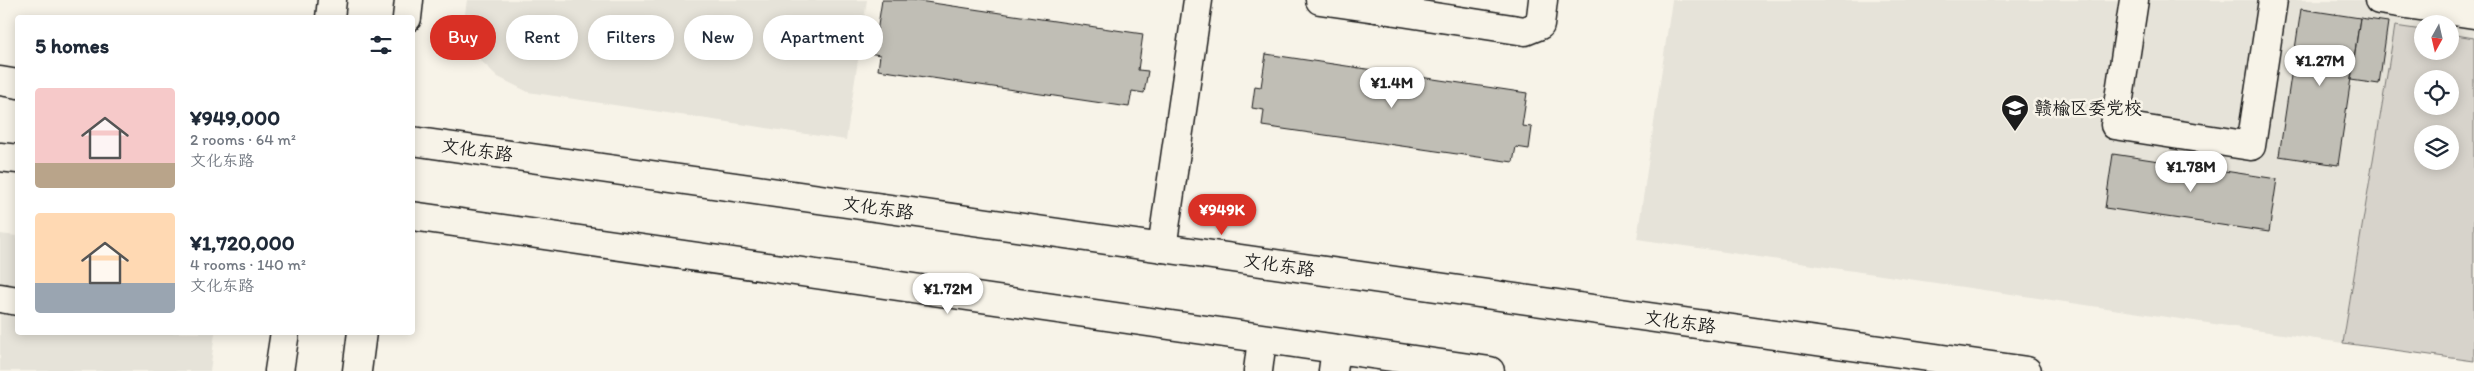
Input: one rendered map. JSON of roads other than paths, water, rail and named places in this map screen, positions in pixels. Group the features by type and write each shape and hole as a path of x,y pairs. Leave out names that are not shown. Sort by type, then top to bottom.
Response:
{"main road":[{"path":"330,15 332,0"},
{"path":"408,15 410,0"},
{"path":"1162,248 1198,0"},
{"path":"1320,0 1376,4 1525,30 1540,25 1544,0"},
{"path":"2134,0 2115,126 2251,146 2273,0"},
{"path":"2379,0 2474,14"},
{"path":"0,81 15,84"},
{"name":"文化东路","path":"415,141 2027,371"},
{"path":"0,157 15,159"},
{"path":"415,216 1262,338 1334,360 1490,371"},
{"path":"0,298 15,300"},
{"path":"280,371 285,335"},
{"path":"357,371 362,335"},
{"path":"1258,371 1262,338"}],"place":[{"name":"赣榆区委党校","path":"2015,132"}]}
